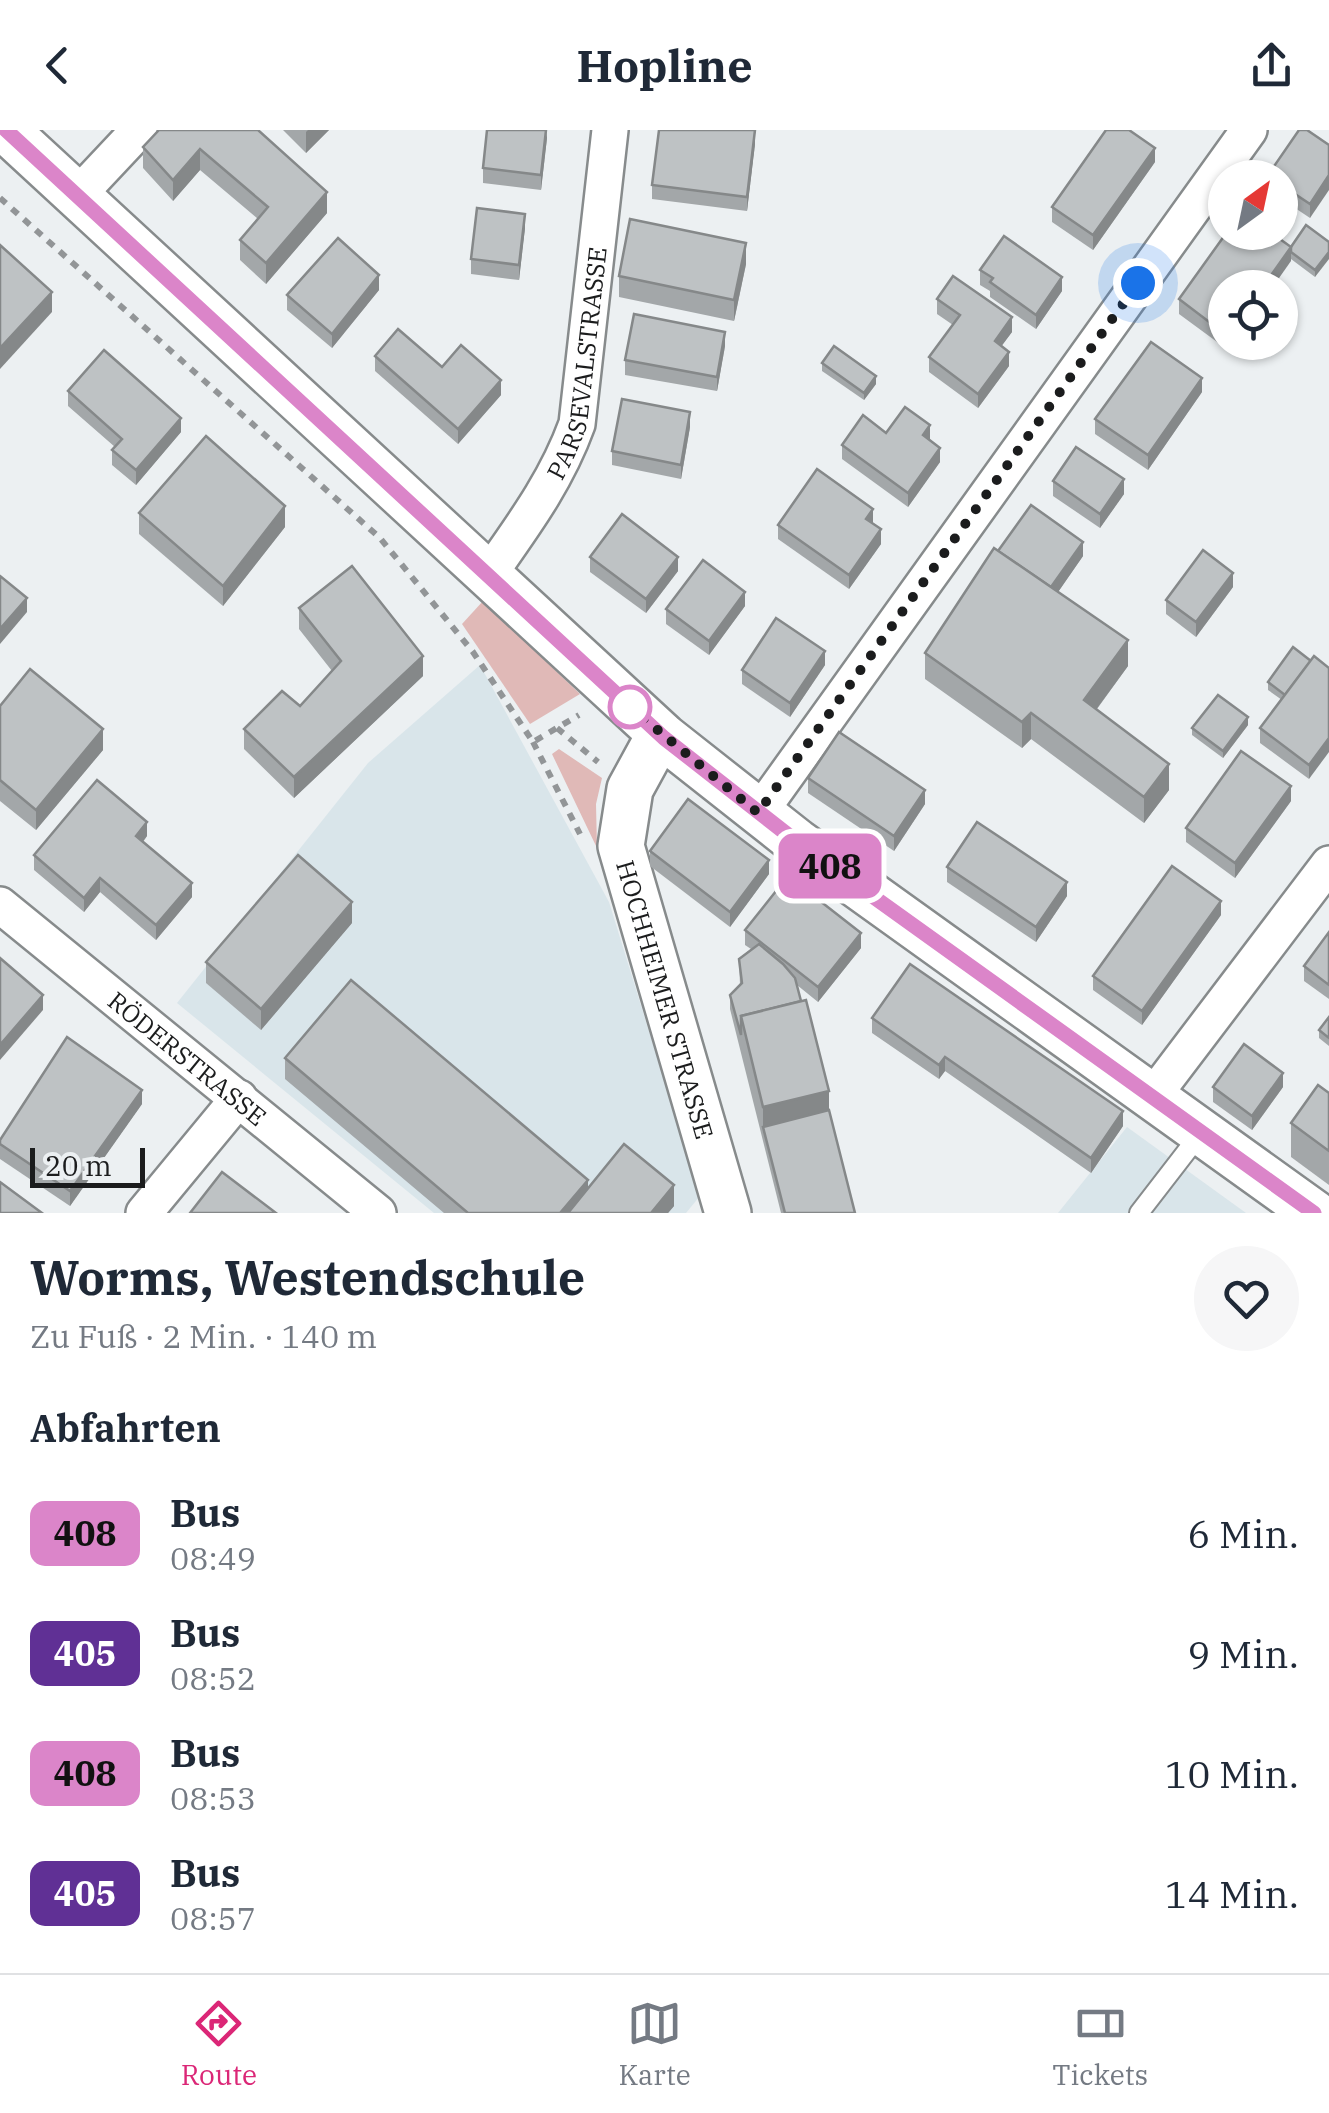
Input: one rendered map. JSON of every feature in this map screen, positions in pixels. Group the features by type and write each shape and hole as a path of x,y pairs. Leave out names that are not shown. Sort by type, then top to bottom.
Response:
{"street":[{"path":"6,130 660,734 758,813 1314,1213"},
{"path":"77,196 138,130"},
{"name":"PARSEVALSTRASSE","path":"487,578 544,498 562,465 576,424 610,130"},
{"path":"758,813 1248,130"},
{"name":"HOCHHEIMER STRASSE","path":"660,734 630,789 621,846 728,1213"},
{"path":"1152,1096 1329,864"},
{"name":"RÖDERSTRASSE","path":"0,905 378,1213"},
{"path":"144,1213 239,1098"}],"lane":[{"path":"1140,1213 1202,1131"}],"path":[{"path":"0,198 380,538 473,652 533,742 587,847 630,880"},
{"path":"533,742 616,694"},
{"path":"557,728 630,789"}],"shaded area":[{"path":"483,601 580,694 530,724 462,624"},
{"path":"480,665 609,902 700,1196 686,1213 434,1213 177,1003 368,763"},
{"path":"559,749 602,778 596,804 597,848 552,754"},
{"path":"1127,1127 1246,1213 1058,1213"}],"building":[{"path":"159,130 258,130 327,192 266,263 240,240 268,207 200,149 173,180 143,147"},
{"path":"487,130 546,130 541,175 483,168"},
{"path":"659,130 755,130 747,197 652,185"},
{"path":"1106,130 1129,130 1155,148 1093,235 1052,207"},
{"path":"1299,130 1307,130 1329,145 1329,175 1310,204 1298,196 1298,160 1278,160"},
{"path":"477,208 525,214 519,265 471,259"},
{"path":"630,219 746,243 734,300 619,276"},
{"path":"1306,225 1329,242 1329,252 1315,270 1291,252 1298,250 1298,237"},
{"path":"1004,236 1062,277 1036,315 990,282 993,278 980,270"},
{"path":"338,238 379,275 332,334 287,295"},
{"path":"0,245 52,292 0,348"},
{"path":"1214,250 1289,250 1275,270 1208,270 1208,321 1179,299"},
{"path":"953,276 1012,317 995,341 1009,352 978,394 929,357 960,315 937,299"},
{"path":"634,314 725,332 717,377 625,360"},
{"path":"398,329 442,367 461,345 501,380 458,429 375,356"},
{"path":"1151,342 1202,378 1148,455 1095,419"},
{"path":"834,346 876,376 864,393 822,363"},
{"path":"104,350 181,418 136,470 112,450 122,439 68,391"},
{"path":"622,399 690,412 681,465 612,451"},
{"path":"905,407 930,425 923,435 940,448 908,493 842,445 863,415 886,433"},
{"path":"206,436 285,506 223,586 139,513"},
{"path":"1076,447 1124,479 1100,514 1053,481"},
{"path":"817,469 873,509 866,519 881,529 849,575 778,525"},
{"path":"1031,505 1083,542 1051,587 998,551"},
{"path":"622,514 678,557 646,599 590,557"},
{"path":"994,548 1128,640 1084,700 1169,764 1144,797 1031,713 1022,722 925,653"},
{"path":"1203,550 1233,573 1196,622 1166,600"},
{"path":"703,560 745,592 709,641 666,609"},
{"path":"352,566 423,656 294,777 244,729 282,691 300,706 341,661 299,608"},
{"path":"0,576 27,598 0,629"},
{"path":"776,618 825,651 790,703 742,670"},
{"path":"1293,647 1311,661 1285,695 1268,682"},
{"path":"1314,656 1329,668 1329,738 1309,765 1260,728"},
{"path":"30,669 103,729 36,810 0,780 0,706"},
{"path":"1218,695 1248,717 1223,751 1192,728"},
{"path":"839,732 925,790 894,836 808,778"},
{"path":"1241,751 1291,786 1235,863 1186,828"},
{"path":"97,780 147,822 136,836 192,883 156,925 100,878 84,898 34,855"},
{"path":"688,799 769,860 730,912 650,851"},
{"path":"977,822 1067,882 1036,927 947,867"},
{"path":"298,855 352,902 261,1009 206,962"},
{"path":"1172,866 1221,901 1142,1011 1093,976"},
{"path":"788,876 861,933 818,987 745,930"},
{"path":"1329,932 1329,985 1304,966"},
{"path":"759,944 795,978 801,1001 741,1016 741,1035 730,995 742,983 739,959"},
{"path":"0,958 43,995 0,1045"},
{"path":"910,964 1123,1111 1091,1158 945,1057 939,1065 872,1018"},
{"path":"351,980 588,1180 560,1213 468,1213 285,1058"},
{"path":"806,1000 829,1091 763,1107 741,1016"},
{"path":"1329,1017 1329,1038 1319,1030"},
{"path":"67,1037 142,1090 70,1191 0,1144"},
{"path":"1244,1044 1283,1073 1252,1116 1213,1087"},
{"path":"1318,1085 1329,1093 1329,1151 1291,1123"},
{"path":"829,1110 855,1213 785,1213 763,1127"},
{"path":"624,1144 674,1185 651,1213 568,1213"},
{"path":"222,1172 276,1213 190,1213"},
{"path":"0,1182 42,1213 0,1213"}],"bus line":[{"name":"408","path":"6,130 664,738 797,842 1314,1213"}],"route":[{"path":"630,707 758,813 1138,283"}]}
